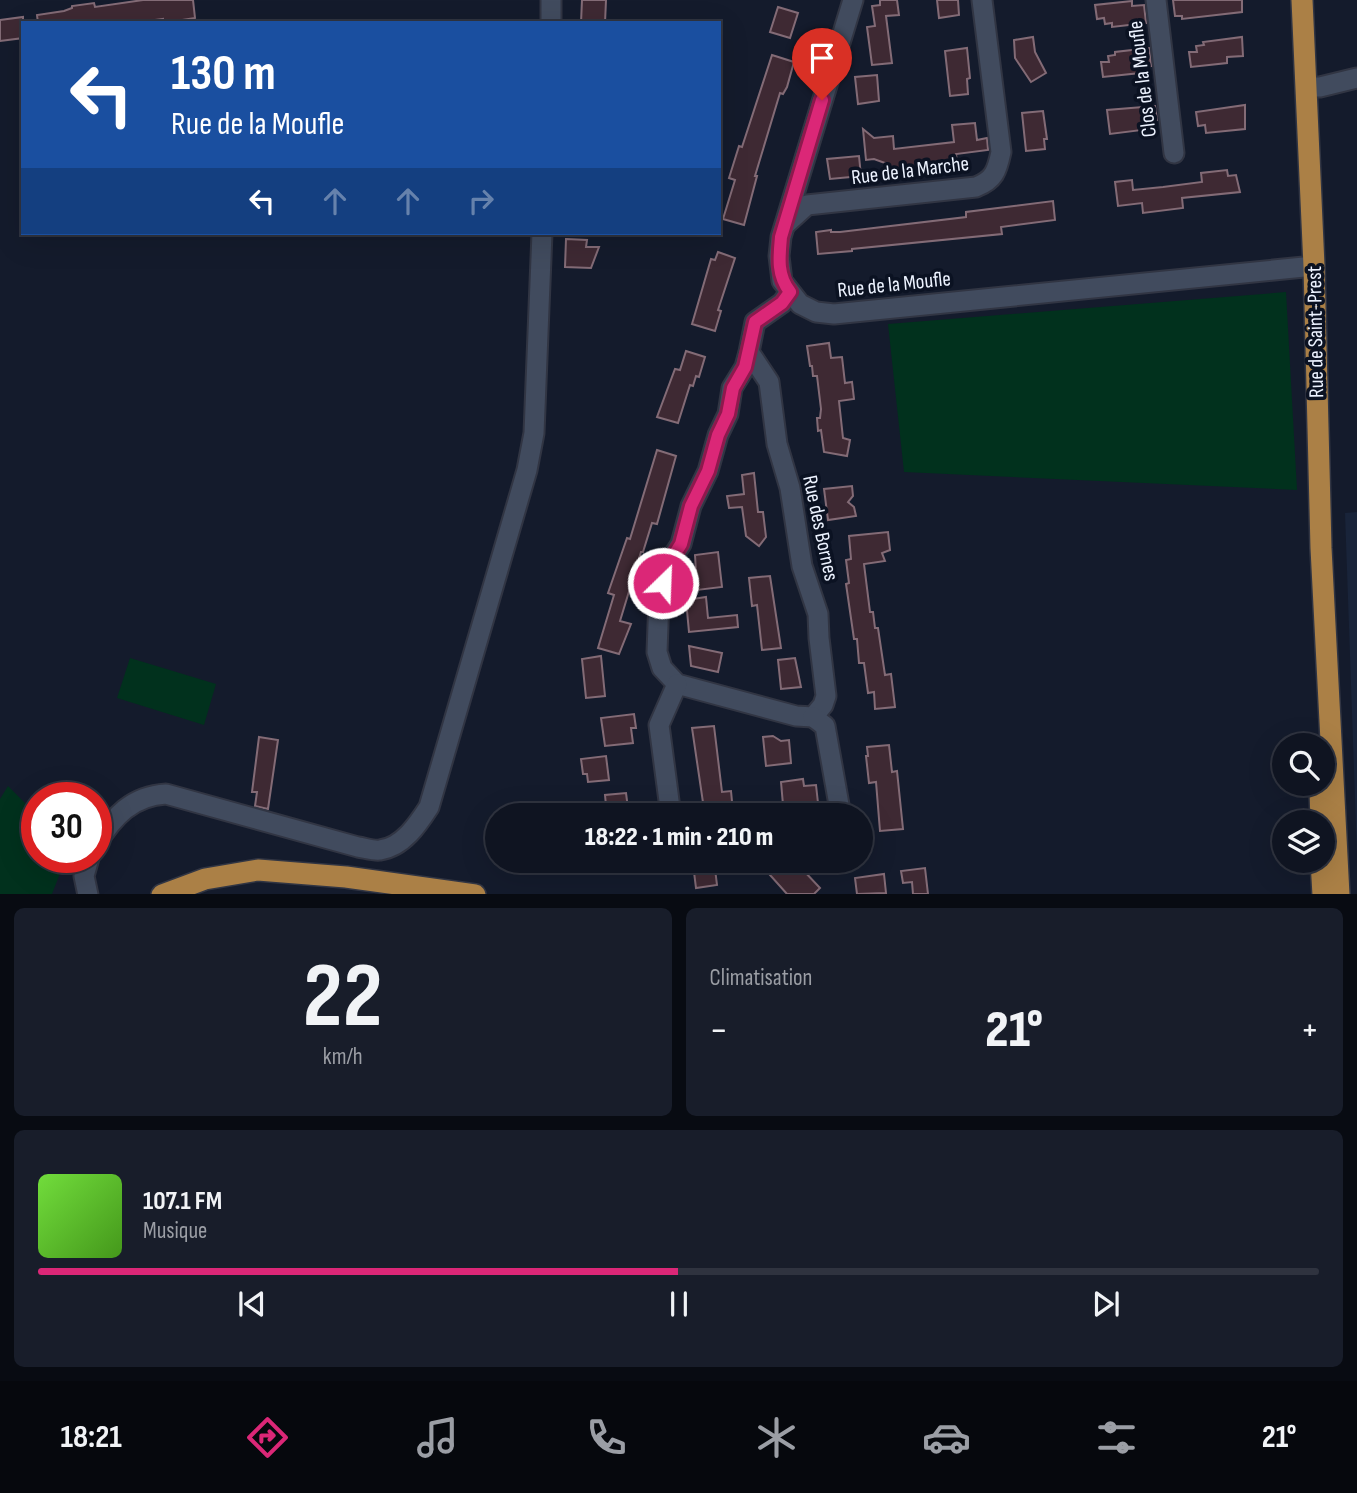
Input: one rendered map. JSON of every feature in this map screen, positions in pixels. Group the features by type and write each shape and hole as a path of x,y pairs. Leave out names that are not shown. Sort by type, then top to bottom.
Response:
{"main road":[{"name":"Rue de Saint-Prest","path":"1302,0 1327,664"},
{"path":"1319,733 1327,664"},
{"path":"1327,664 1339,894"},
{"path":"162,894 205,879 258,870 472,894"},
{"path":"1322,873 1323,894"}],"street":[{"path":"551,0 551,21"},
{"path":"839,803 825,726 813,717 796,716 677,684 662,668 657,652 659,598 666,568 681,544 691,506 708,471 718,435 728,414 733,388 745,367 755,322 782,303 790,292 782,281 780,271 781,237 852,0"},
{"name":"Rue de la Marche","path":"784,226 807,205 976,187 988,182 1001,152 982,0"},
{"name":"Clos de la Moufle","path":"1156,0 1174,153"},
{"path":"1307,87 1320,87 1357,78"},
{"path":"112,823 131,804 147,795 166,794 358,847 380,850 400,841 416,828 429,807 527,470 534,433 542,235"},
{"name":"Rue de la Moufle","path":"790,292 800,304 816,312 834,314 1314,266"},
{"name":"Rue des Bornes","path":"749,352 769,382 777,444 790,488 802,566 818,614 826,696 823,705 813,717"},
{"path":"669,803 659,725 677,684"},
{"path":"85,873 88,894"}],"shaded area":[{"path":"1357,512 1357,855 1345,513"}],"green space":[{"path":"1286,292 1297,490 904,472 888,324"},
{"path":"130,658 216,684 204,725 117,698"},
{"path":"8,786 21,799 21,873 60,873 52,894 0,894 0,799"}],"building":[{"path":"143,0 193,0 195,18 176,21 38,21 37,15 64,11 72,6 94,3 95,7"},
{"path":"582,0 606,0 605,21 581,21"},
{"path":"880,0 897,0 899,15 886,16 892,63 872,65 867,27 875,26 872,6 880,5"},
{"path":"937,0 958,0 959,15 939,18"},
{"path":"1173,0 1242,0 1242,12 1182,19 1182,16 1175,16"},
{"path":"1132,1 1132,6 1144,5 1146,23 1112,27 1112,23 1105,24 1104,18 1097,19 1095,5"},
{"path":"778,7 798,13 790,38 770,32"},
{"path":"23,17 21,38 0,41 0,20"},
{"path":"1033,37 1035,52 1046,73 1031,82 1015,58 1014,40"},
{"path":"1242,37 1243,56 1227,57 1227,63 1191,67 1189,52 1197,52 1196,46 1204,45 1203,42"},
{"path":"967,48 970,78 967,79 968,94 950,96 945,51"},
{"path":"1149,48 1151,66 1139,67 1140,73 1103,77 1101,62 1109,62 1108,56 1115,55 1115,52"},
{"path":"772,55 794,62 787,87 783,94 780,93 755,176 744,225 723,219 735,180 729,178"},
{"path":"877,75 879,101 858,104 855,77"},
{"path":"1245,105 1245,129 1206,133 1205,125 1198,126 1196,112"},
{"path":"1155,106 1157,120 1149,121 1150,129 1110,134 1107,110"},
{"path":"1043,111 1047,139 1044,139 1045,149 1026,151 1022,113"},
{"path":"975,123 977,140 987,138 988,150 956,154 957,162 886,175 885,163 874,159 866,160 863,129 874,138 893,136 894,149 954,142 952,125"},
{"path":"859,156 861,176 830,179 827,159"},
{"path":"1227,170 1228,176 1236,175 1240,192 1182,198 1183,208 1143,213 1142,203 1118,206 1115,182 1132,180 1133,190 1163,187 1202,182 1201,173"},
{"path":"1053,201 1055,220 1001,227 1002,234 818,254 816,232 840,232 966,217 966,212"},
{"path":"566,239 587,240 586,247 599,247 591,268 565,267"},
{"path":"718,252 735,258 718,310 721,311 715,331 692,324 711,259 715,260"},
{"path":"829,343 831,358 842,357 845,383 852,382 854,399 839,401 843,438 850,440 847,456 824,452 821,430 818,431 817,418 820,418 821,409 817,376 813,376 807,346"},
{"path":"686,351 705,357 699,377 696,376 693,386 690,385 678,423 657,417 675,369 680,370"},
{"path":"657,450 676,456 657,524 652,523 620,621 631,624 619,654 598,648 614,595 608,593 627,538 630,539"},
{"path":"754,473 758,512 763,512 766,537 759,546 746,536 742,507 729,508 727,496 744,494 742,475"},
{"path":"852,486 853,496 848,502 854,507 856,516 828,520 824,489"},
{"path":"888,532 890,550 882,553 885,561 864,564 870,612 873,612 875,628 878,628 885,675 891,674 895,707 875,709 874,692 868,693 864,663 859,663 857,639 854,639 846,584 849,583 846,560 851,559 849,536"},
{"path":"718,552 722,587 697,590 695,555"},
{"path":"770,576 781,648 762,650 757,605 752,606 749,578"},
{"path":"706,597 708,618 737,615 738,627 689,632 686,600"},
{"path":"689,646 722,653 718,672 691,666"},
{"path":"601,656 605,696 586,698 582,659"},
{"path":"795,658 801,687 781,689 778,660"},
{"path":"634,714 636,728 631,728 633,743 605,746 601,718"},
{"path":"714,726 722,792 731,791 732,803 703,803 692,728"},
{"path":"773,736 781,741 789,740 791,763 766,766 763,737"},
{"path":"259,737 278,740 268,809 255,806 257,792 252,792"},
{"path":"889,745 892,772 897,771 903,829 880,831 876,782 869,783 866,756 867,747"},
{"path":"606,756 609,780 588,782 587,774 583,774 581,759"},
{"path":"803,779 804,786 816,785 818,803 783,803 781,782"},
{"path":"626,793 627,803 606,803 605,795"},
{"path":"925,868 928,894 913,894 912,882 903,883 901,871"},
{"path":"694,873 716,873 717,885 696,888"},
{"path":"806,873 820,888 814,894 787,894 770,875"},
{"path":"884,874 886,893 857,894 855,878"}],"route":[{"path":"663,583 666,568 681,544 691,506 708,471 713,448 728,414 733,388 745,367 755,322 782,303 790,292 782,281 779,256 781,237 822,100"}]}
